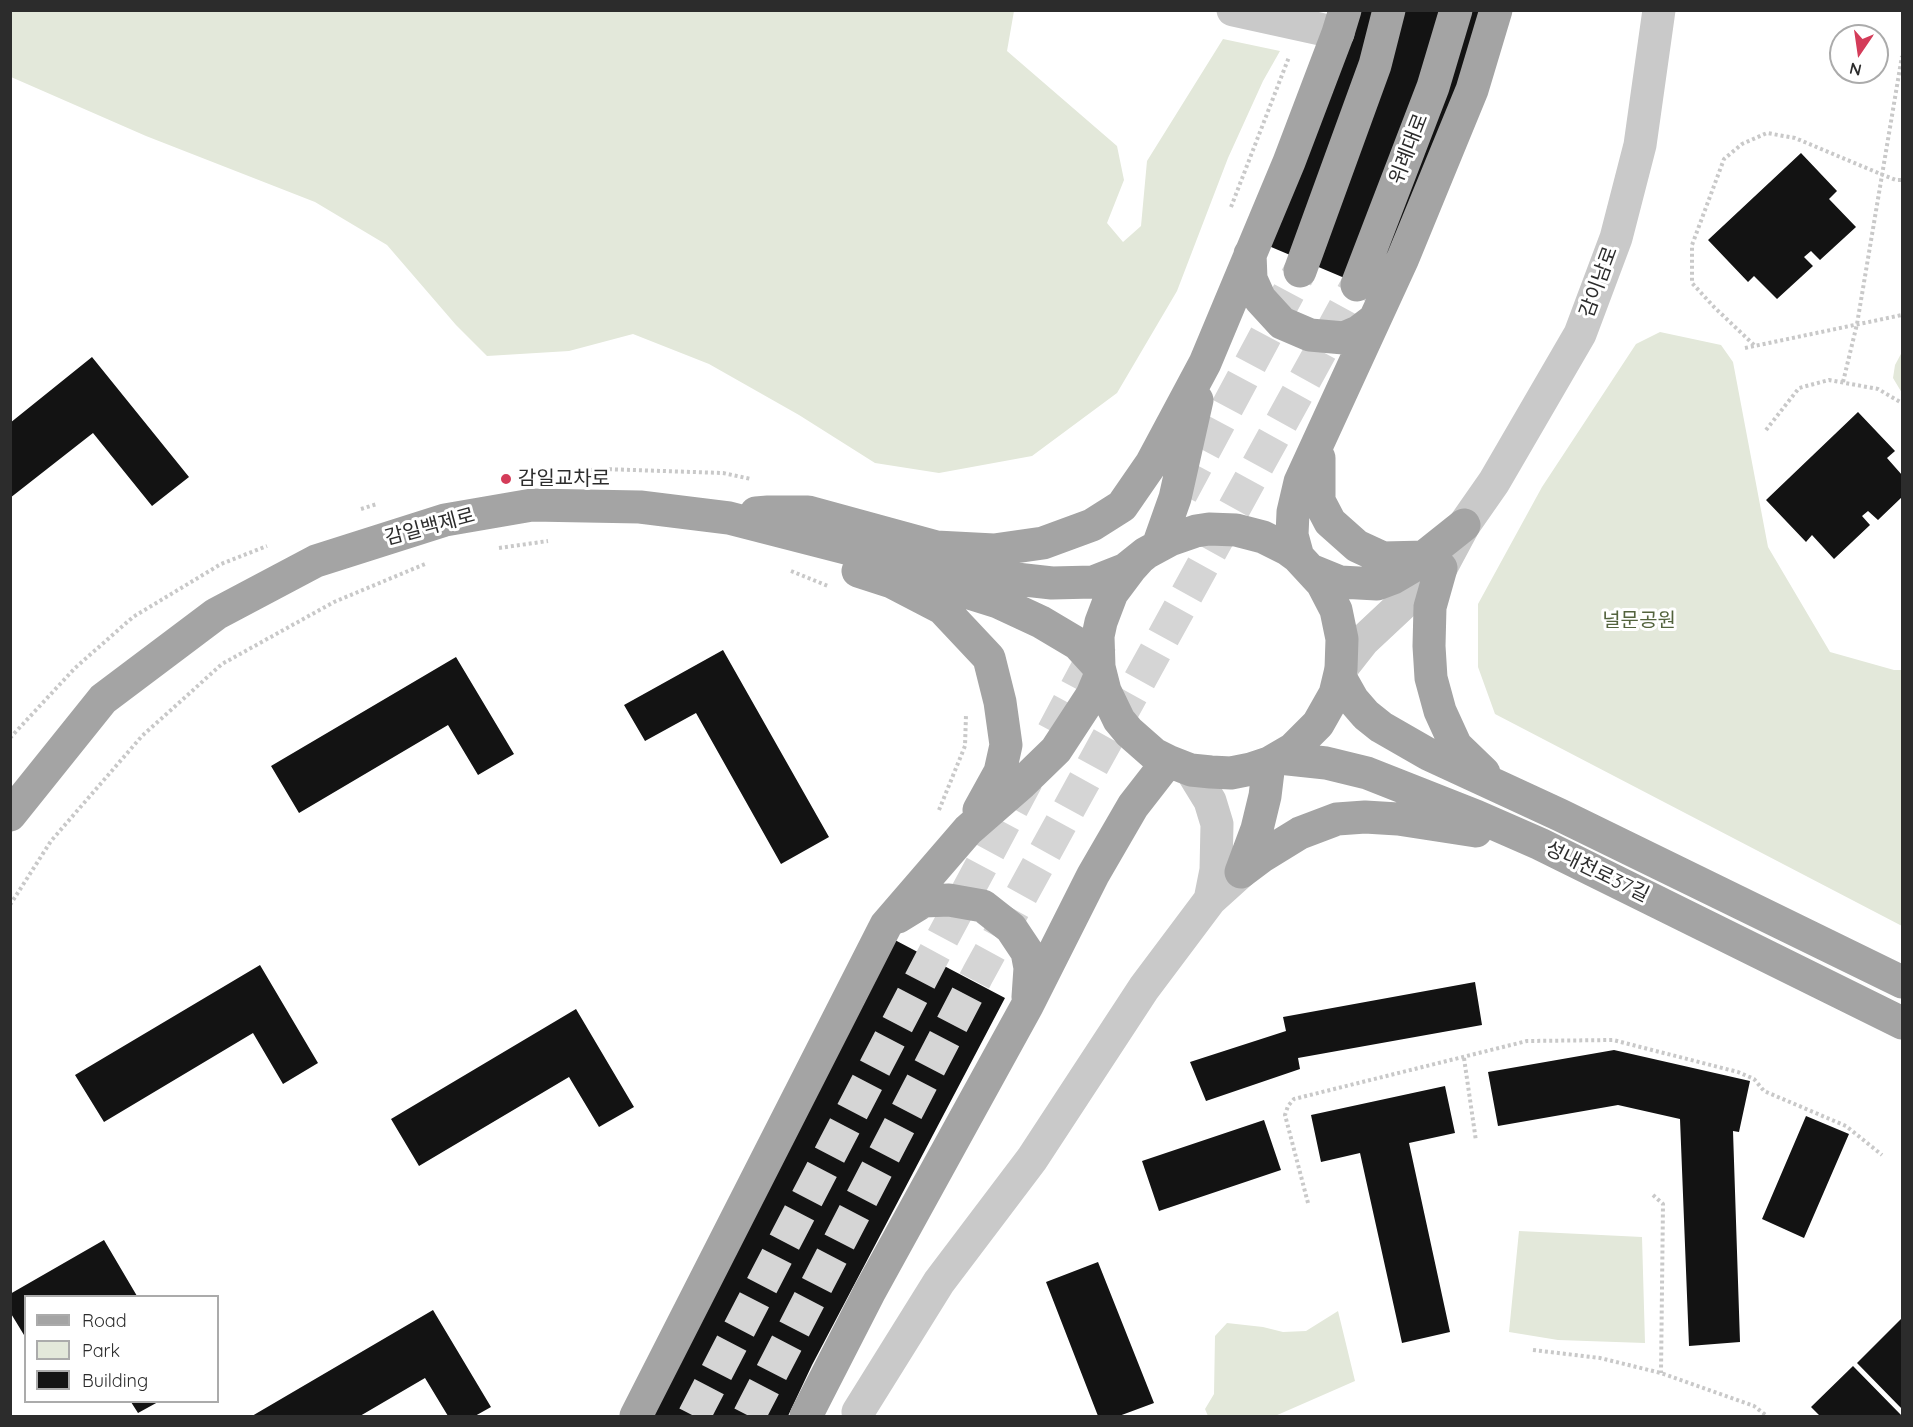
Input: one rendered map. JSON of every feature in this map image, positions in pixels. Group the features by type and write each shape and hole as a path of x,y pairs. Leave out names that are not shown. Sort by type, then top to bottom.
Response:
{"main road":[{"path":"1300,271 1375,65 1389,10"},
{"name":"위례대로","path":"1357,285 1433,87 1456,10"},
{"path":"1204,363 1175,498 1149,552 1120,580 1106,607 1098,636 1100,671 1111,706 1129,732 1154,754 1180,766 1231,772 1251,769 1274,760 1306,738 1318,724 1331,702 1341,673 1342,639 1335,610 1322,583 1306,564 1292,535 1293,512 1300,482 1403,258 1472,90 1496,10"},
{"path":"729,518 768,512 808,512 936,547 994,550 1043,543 1092,525 1122,506 1151,465 1204,363 1289,162 1342,22"},
{"path":"1250,254 1251,279 1260,299 1282,323 1310,335 1344,338 1358,332 1375,319"},
{"path":"1335,405 1318,462 1319,501 1329,522 1357,546 1383,558 1434,562"},
{"name":"감일백제로","path":"10,815 103,699 216,614 316,561 445,520 532,505 640,507 729,518 943,573"},
{"path":"729,518 821,559 892,582 942,608 989,658 1000,702 1006,745 1000,772 968,830"},
{"path":"943,573 975,571 1007,578 1052,583 1093,582 1126,569 1149,552 1176,537 1196,531 1236,530 1263,537 1287,549 1306,564 1340,582 1377,584 1434,562"},
{"path":"1434,562 1429,646 1431,678 1440,711 1456,746 1496,785"},
{"path":"943,573 966,592 1041,622 1078,644 1100,671"},
{"path":"636,1416 886,925 968,830 1056,750 1092,695 1100,671"},
{"name":"성내천로37길","path":"1341,673 1353,700 1382,728 1428,753 1902,982"},
{"path":"1241,872 1257,829 1274,760"},
{"name":"성내천로37길","path":"1274,760 1326,763 1367,772 1540,844 1902,1023"},
{"path":"806,1416 870,1291 1027,1006 1093,875 1133,806 1180,766"},
{"path":"1241,872 1300,834 1337,819 1365,817 1398,819 1469,829 1540,844"},
{"path":"886,925 924,901 950,900 983,906 1011,928 1027,952 1030,968 1027,1006"}],"street":[{"path":"1233,10 1291,20 1342,22"},
{"name":"감이남로","path":"1341,673 1363,641 1464,525 1494,482 1580,334 1616,238 1640,144 1659,10"},
{"path":"1180,766 1210,801 1217,824 1216,870 1210,900"},
{"path":"858,1412 939,1282 1032,1160 1144,988 1210,900 1241,872"}],"path":[{"path":"1230,210 1280,77 1291,20"},
{"path":"1843,382 1857,324 1902,56"},
{"path":"1754,345 1692,284 1692,245 1724,159 1742,144 1767,133 1795,138 1882,175 1902,180"},
{"path":"1745,348 1902,315"},
{"path":"1766,430 1799,388 1829,380 1878,389 1902,403"},
{"path":"496,548 554,540"},
{"path":"10,905 51,841 142,736 222,664 334,602 429,563"},
{"path":"788,570 831,587"},
{"path":"935,819 965,747 966,704"},
{"path":"1308,1203 1285,1115 1294,1099 1527,1041 1613,1040 1738,1072 1754,1079 1764,1091 1846,1126 1882,1155"},
{"path":"1464,1058 1476,1141"},
{"path":"1653,1195 1663,1204 1661,1373"},
{"path":"1533,1350 1600,1358 1661,1373 1754,1406 1767,1416"}],"green space":[{"path":"11,10 1014,11 1007,51 1117,146 1124,180 1107,223 1123,242 1141,226 1147,161 1223,39 1280,51 1263,81 1228,158 1177,291 1117,393 1032,456 939,473 875,463 799,415 709,364 633,334 569,351 487,356 456,325 387,245 315,202 146,136 11,77"},
{"name":"널문공원","path":"1660,332 1721,345 1733,362 1768,547 1830,652 1894,670 1902,670 1902,926 1495,714 1478,667 1478,604 1542,487 1636,344"},
{"path":"1902,352 1902,393 1893,378 1895,365"},
{"path":"1519,1231 1642,1237 1645,1343 1558,1340 1509,1332"},
{"path":"1338,1311 1355,1381 1275,1416 1208,1416 1205,1409 1214,1394 1215,1336 1227,1323 1283,1332 1306,1331"}],"building":[{"path":"1353,10 1481,10 1461,78 1373,290 1264,244"},
{"path":"1801,153 1837,191 1829,199 1856,227 1820,260 1811,251 1804,257 1813,266 1777,299 1754,276 1748,282 1708,240"},
{"path":"92,357 189,477 152,506 93,433 10,498 10,423"},
{"path":"1858,412 1895,451 1887,458 1902,475 1902,497 1878,520 1868,511 1862,516 1870,525 1834,559 1812,535 1806,542 1766,500"},
{"path":"723,650 829,837 781,864 696,713 645,741 624,705"},
{"path":"456,657 514,754 478,775 448,725 299,813 271,766"},
{"path":"893,939 1005,998 812,1365 788,1416 653,1416"},
{"path":"260,965 318,1063 283,1084 253,1033 104,1122 75,1075"},
{"path":"1475,982 1482,1025 1298,1058 1300,1069 1206,1101 1190,1062 1286,1031 1283,1017"},
{"path":"576,1009 634,1107 599,1127 569,1077 419,1166 391,1119"},
{"path":"1614,1050 1750,1081 1739,1132 1733,1131 1740,1342 1689,1346 1680,1119 1618,1105 1498,1126 1488,1072"},
{"path":"1445,1086 1455,1133 1409,1143 1450,1332 1402,1343 1360,1153 1321,1162 1311,1115"},
{"path":"1806,1116 1849,1134 1804,1238 1762,1219"},
{"path":"1264,1120 1281,1170 1159,1211 1142,1161"},
{"path":"104,1240 136,1295 24,1295 24,1335 10,1312 10,1294"},
{"path":"1098,1262 1154,1403 1119,1416 1098,1416 1046,1282"},
{"path":"433,1310 491,1407 475,1416 448,1416 425,1378 360,1416 252,1416"},
{"path":"1902,1318 1902,1409 1857,1363"},
{"path":"1853,1366 1902,1416 1820,1416 1811,1407"},
{"path":"132,1403 156,1403 138,1413"}],"tunnel":[{"path":"1181,494 1300,271"},
{"path":"749,1416 978,974 1357,285"},
{"path":"1053,732 1101,642"},
{"path":"694,1416 1027,780"}],"place":[{"name":"감일교차로","path":"506,479"}]}
